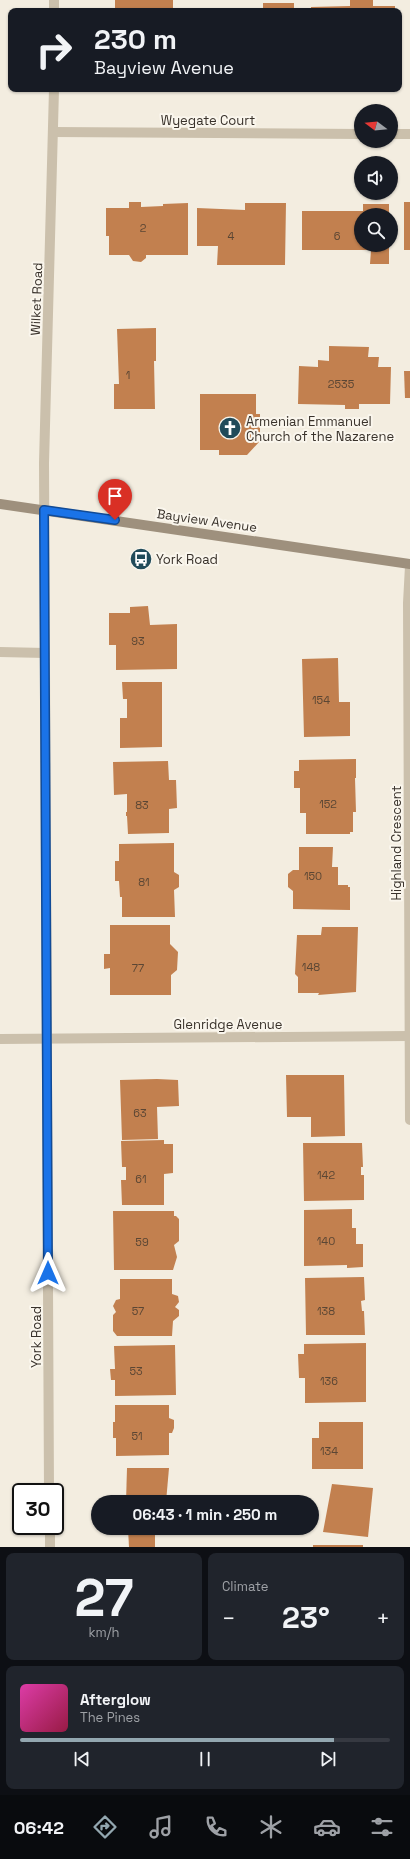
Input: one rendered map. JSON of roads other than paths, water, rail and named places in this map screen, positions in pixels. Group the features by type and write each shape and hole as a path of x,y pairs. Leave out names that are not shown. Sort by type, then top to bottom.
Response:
{"main road":[{"name":"Bayview Avenue","path":"0,504 410,565"}],"street":[{"name":"Wilket Road","path":"44,510 44,455 54,92"},
{"name":"Wyegate Court","path":"54,132 354,134"},
{"path":"398,134 410,134"},
{"name":"York Road","path":"44,510 49,1483"},
{"name":"Highland Crescent","path":"410,565 408,603 410,1120"},
{"path":"0,652 45,653"},
{"name":"Glenridge Avenue","path":"0,1039 409,1036"},
{"path":"50,1535 50,1547"}],"place":[{"name":"Armenian Emmanuel Church of the Nazarene","path":"230,428"},
{"name":"York Road","path":"141,559"}]}
